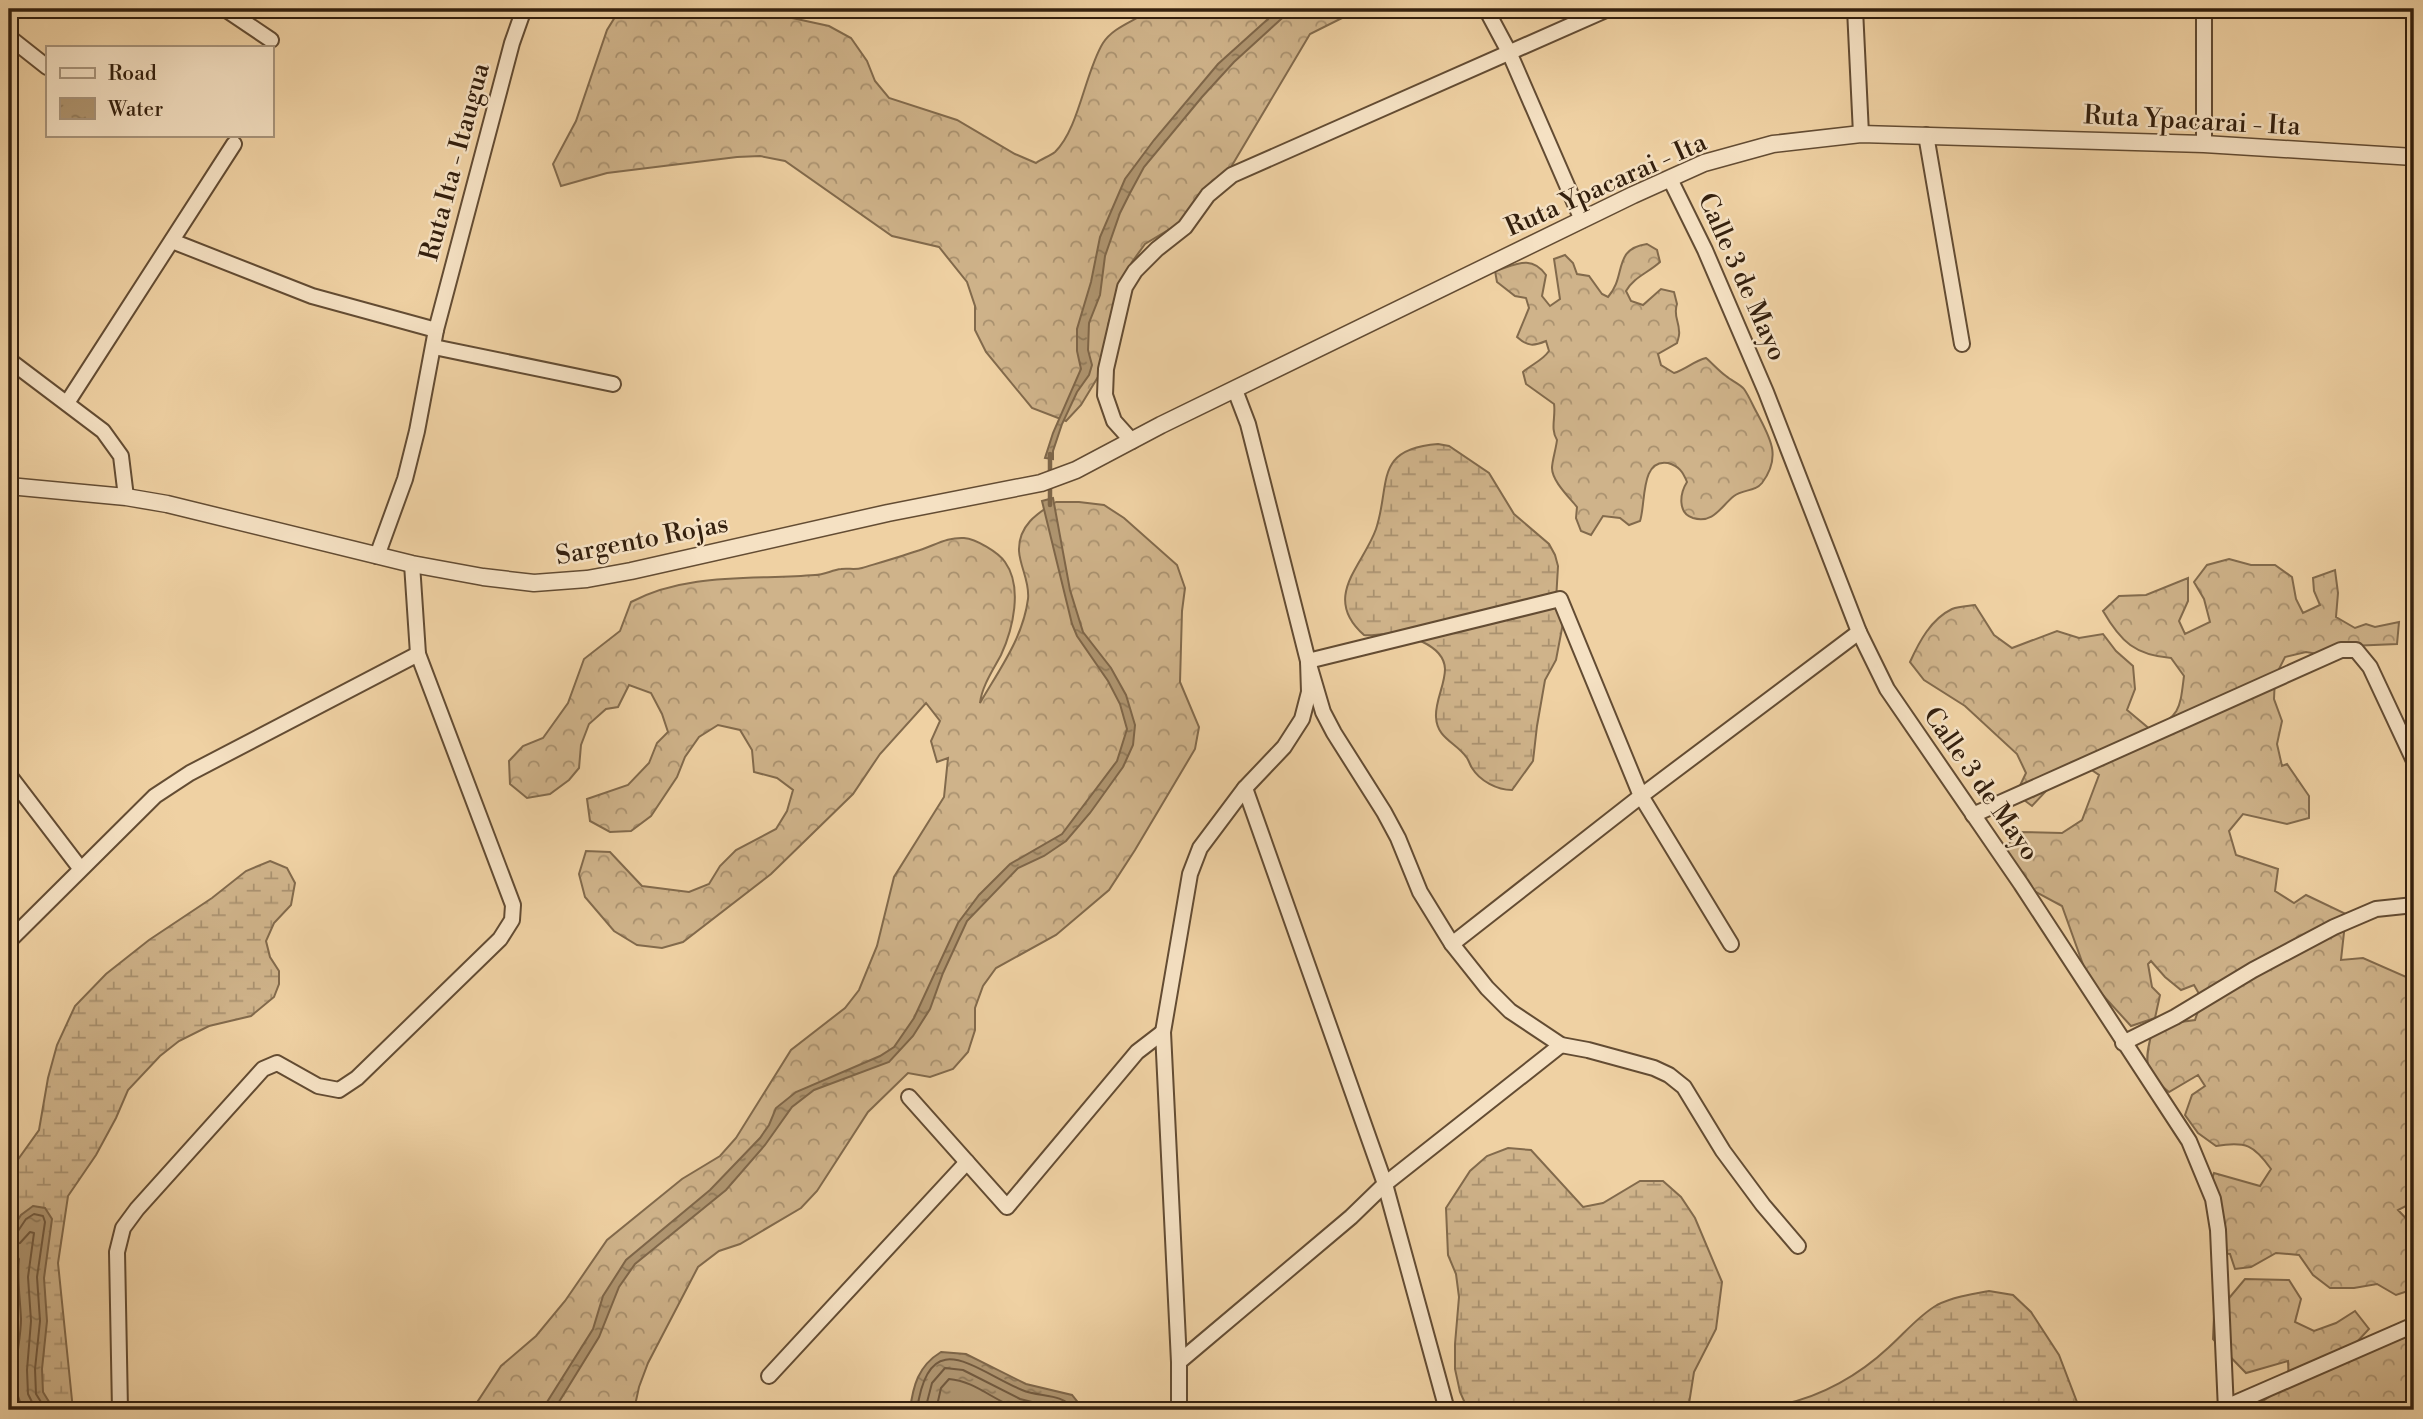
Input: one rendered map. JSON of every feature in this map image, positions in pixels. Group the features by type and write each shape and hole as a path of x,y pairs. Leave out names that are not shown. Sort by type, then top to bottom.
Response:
{"street":[{"path":"225,9 271,40"},
{"name":"Ruta Ita - Itaugua","path":"377,556 405,479 436,330 512,43 524,9"},
{"path":"1486,9 1509,52 1582,220"},
{"path":"1132,441 1114,421 1104,395 1106,369 1125,287 1135,271 1157,249 1185,227 1208,195 1232,175 1608,9"},
{"path":"1855,9 1861,134"},
{"path":"2204,9 2204,144"},
{"path":"9,37 46,66"},
{"name":"Ruta Ypacarai - Ita","path":"1076,470 1582,220 1704,163 1773,144 1861,134 1926,135 2204,144 2414,157"},
{"path":"1926,135 1962,344"},
{"path":"67,402 234,144"},
{"name":"Calle 3 de Mayo","path":"1670,179 1705,250 1766,391 1859,632 1887,689 2021,884 2189,1141 2213,1199 2218,1230 2226,1408"},
{"path":"172,241 312,296 436,330"},
{"path":"434,347 613,384"},
{"path":"9,360 103,431 121,456 126,498"},
{"path":"1235,390 1248,424 1323,712 1384,812 1420,892 1452,944 1486,988 1510,1011 1561,1045 1654,1068 1669,1075 1684,1087 1723,1151 1798,1246"},
{"name":"Sargento Rojas","path":"9,486 167,504 412,564 534,583 587,579 888,513 1041,483 1076,470"},
{"path":"120,1410 117,1252 123,1228 137,1209 262,1069 276,1063 318,1086 339,1090 357,1078 500,939 512,920 513,905 418,653 412,564"},
{"path":"1308,661 1560,599 1641,796 1731,943"},
{"path":"1452,944 1641,796 1859,632"},
{"path":"1973,815 2342,650 2356,650 2370,667 2414,761"},
{"path":"9,941 155,796 190,773 418,653"},
{"path":"1179,1410 1163,1032 1190,874 1200,848 1245,788 1284,747 1301,719 1309,692 1308,661"},
{"path":"9,775 80,868"},
{"path":"1245,788 1385,1184 1447,1410"},
{"path":"2123,1043 2175,1017 2253,970 2334,927 2375,909 2414,905"},
{"path":"909,1097 1007,1207 1137,1052 1163,1032"},
{"path":"1179,1362 1351,1217 1385,1184 1561,1045"},
{"path":"769,1376 967,1162"},
{"path":"2226,1408 2414,1325"}],"green space":[{"path":"620,9 711,9 736,17 783,16 829,26 851,38 867,61 875,81 889,98 957,120 1015,154 1036,163 1055,152 1063,142 1103,43 1113,32 1151,9 1360,9 1310,34 1218,189 1203,209 1145,244 1132,262 1122,282 1108,325 1112,346 1104,367 1081,405 1066,421 1032,408 986,352 975,330 975,306 967,282 939,247 892,236 785,161 760,156 737,157 607,173 561,186 553,164 576,121 607,30"},
{"path":"1647,244 1657,250 1660,262 1626,291 1631,301 1643,305 1661,289 1674,292 1679,336 1677,343 1658,354 1661,365 1674,373 1706,358 1742,387 1770,439 1773,456 1768,473 1759,486 1734,496 1706,519 1693,518 1684,512 1681,502 1687,482 1682,472 1672,464 1659,463 1648,475 1640,521 1629,525 1620,518 1603,516 1591,535 1581,531 1576,518 1577,507 1553,473 1557,440 1554,431 1554,404 1526,384 1523,372 1549,351 1546,341 1531,345 1517,337 1529,308 1526,298 1515,296 1497,282 1495,271 1522,263 1535,265 1546,275 1542,296 1550,306 1560,299 1554,259 1565,255 1573,263 1577,274 1589,276 1602,294 1608,297 1614,289 1624,257 1636,247"},
{"path":"1438,444 1449,446 1489,473 1514,514 1549,544 1558,566 1556,601 1563,623 1556,660 1545,680 1533,761 1512,790 1484,781 1463,753 1440,730 1436,711 1445,669 1438,653 1413,638 1385,634 1364,635 1352,621 1346,608 1345,595 1349,582 1376,529 1388,472 1394,461 1403,453 1417,447"},
{"path":"1056,502 1104,505 1124,518 1177,565 1185,588 1180,682 1199,727 1195,749 1135,850 1109,890 1056,935 996,968 983,986 975,1008 975,1030 968,1052 953,1069 930,1077 908,1073 868,1112 817,1191 801,1208 740,1244 719,1251 698,1267 648,1363 634,1410 472,1410 501,1366 536,1336 565,1301 607,1240 682,1179 720,1156 736,1138 791,1050 845,1008 859,990 877,946 894,877 944,797 948,758 937,762 931,741 940,721 926,703 880,754 853,794 771,874 683,942 662,948 637,945 614,931 585,897 579,874 586,851 610,852 642,886 689,892 709,884 720,866 736,850 776,829 787,811 793,790 777,778 754,772 752,750 740,730 718,725 699,737 651,816 631,831 610,832 590,821 587,799 628,785 649,763 657,743 668,732 651,693 629,685 618,707 606,709 589,724 581,745 579,768 569,780 550,794 527,798 510,784 509,761 523,746 543,738 568,703 584,659 620,631 631,602 652,592 698,582 818,575 841,569 859,569 953,539 969,539 992,550 1005,562 1014,583 1014,608 1009,633 1001,655 985,684 980,703 1009,653 1025,613 1028,593 1019,551 1022,534 1030,521"},
{"path":"2229,559 2251,565 2275,565 2292,577 2296,599 2303,613 2320,605 2314,591 2313,578 2335,570 2338,593 2336,617 2355,628 2366,624 2375,627 2399,622 2397,644 2350,646 2330,656 2306,652 2285,657 2275,677 2274,699 2282,721 2277,744 2282,766 2287,764 2309,796 2309,818 2287,824 2243,814 2229,831 2236,855 2278,869 2275,891 2294,903 2306,895 2346,914 2341,960 2363,958 2406,977 2414,958 2414,1202 2398,1210 2414,1227 2414,1289 2396,1295 2377,1284 2330,1288 2313,1275 2299,1255 2276,1253 2251,1267 2235,1269 2230,1254 2222,1253 2207,1194 2214,1173 2260,1186 2271,1169 2248,1147 2235,1144 2216,1146 2198,1133 2185,1115 2192,1095 2205,1086 2198,1075 2169,1092 2151,1072 2147,1059 2152,1032 2173,1023 2195,1020 2202,999 2194,985 2181,990 2151,961 2148,964 2152,987 2160,995 2155,1018 2131,1026 2099,991 2085,970 2062,906 2021,884 2004,850 2018,832 2062,833 2082,820 2099,775 2081,763 2060,770 2048,789 2032,806 2016,794 2026,773 2017,754 1965,706 1924,680 1910,662 1932,625 1945,613 1961,607 1975,605 1994,635 2012,648 2057,631 2079,638 2103,634 2116,651 2133,666 2135,689 2127,710 2151,730 2174,715 2180,703 2184,676 2171,658 2148,654 2130,645 2116,631 2103,611 2119,596 2146,595 2188,578 2188,601 2179,621 2185,634 2210,622 2204,599 2194,582 2207,565"},
{"path":"270,861 287,868 295,883 291,905 274,923 266,941 270,957 279,971 279,984 274,997 251,1016 209,1026 179,1041 160,1056 128,1090 96,1155 68,1196 58,1263 73,1410 9,1410 9,1172 39,1130 57,1045 75,1006 106,974 149,940 212,898 246,871"},
{"path":"1508,1148 1531,1150 1583,1207 1603,1203 1640,1181 1663,1181 1681,1197 1695,1218 1722,1282 1716,1329 1694,1372 1688,1410 1468,1410 1460,1392 1455,1369 1459,1297 1456,1274 1448,1255 1446,1208 1470,1171 1487,1156"},
{"path":"2245,1279 2289,1280 2301,1299 2295,1322 2314,1331 2336,1323 2355,1311 2369,1329 2340,1360 2404,1338 2414,1324 2414,1410 2265,1410 2263,1401 2289,1383 2288,1361 2246,1373 2213,1339 2214,1316"},
{"path":"1989,1291 2013,1295 2031,1312 2059,1355 2080,1410 1780,1410 1784,1404 1812,1396 1852,1375 1877,1358 1937,1305"}],"water":[{"path":"1279,9 1301,9 1290,11 1234,62 1144,167 1130,193 1105,256 1100,295 1089,323 1088,350 1092,365 1089,375 1077,392 1062,424 1053,459 1045,458 1081,369 1077,351 1077,329 1091,282 1100,237 1125,179 1218,64"},
{"path":"1053,498 1070,590 1083,632 1111,668 1126,695 1135,725 1133,745 1123,767 1066,841 1044,856 1018,868 967,921 930,1009 913,1036 889,1062 814,1090 792,1107 765,1145 726,1190 635,1264 619,1287 599,1337 554,1410 542,1410 593,1329 603,1296 626,1260 710,1190 760,1138 776,1108 796,1092 880,1056 894,1047 914,1018 958,923 979,895 1010,864 1062,834 1117,761 1127,729 1120,704 1108,681 1077,636 1072,624 1042,501"},
{"path":"33,1206 45,1208 52,1219 44,1278 47,1321 42,1369 43,1392 54,1410 9,1410 9,1234 21,1215"},
{"path":"941,1352 966,1354 1026,1384 1072,1395 1084,1410 910,1410 918,1377 927,1364"}],"waterway":[{"path":"1050,454 1050,477"},
{"path":"1050,485 1050,505"}]}
